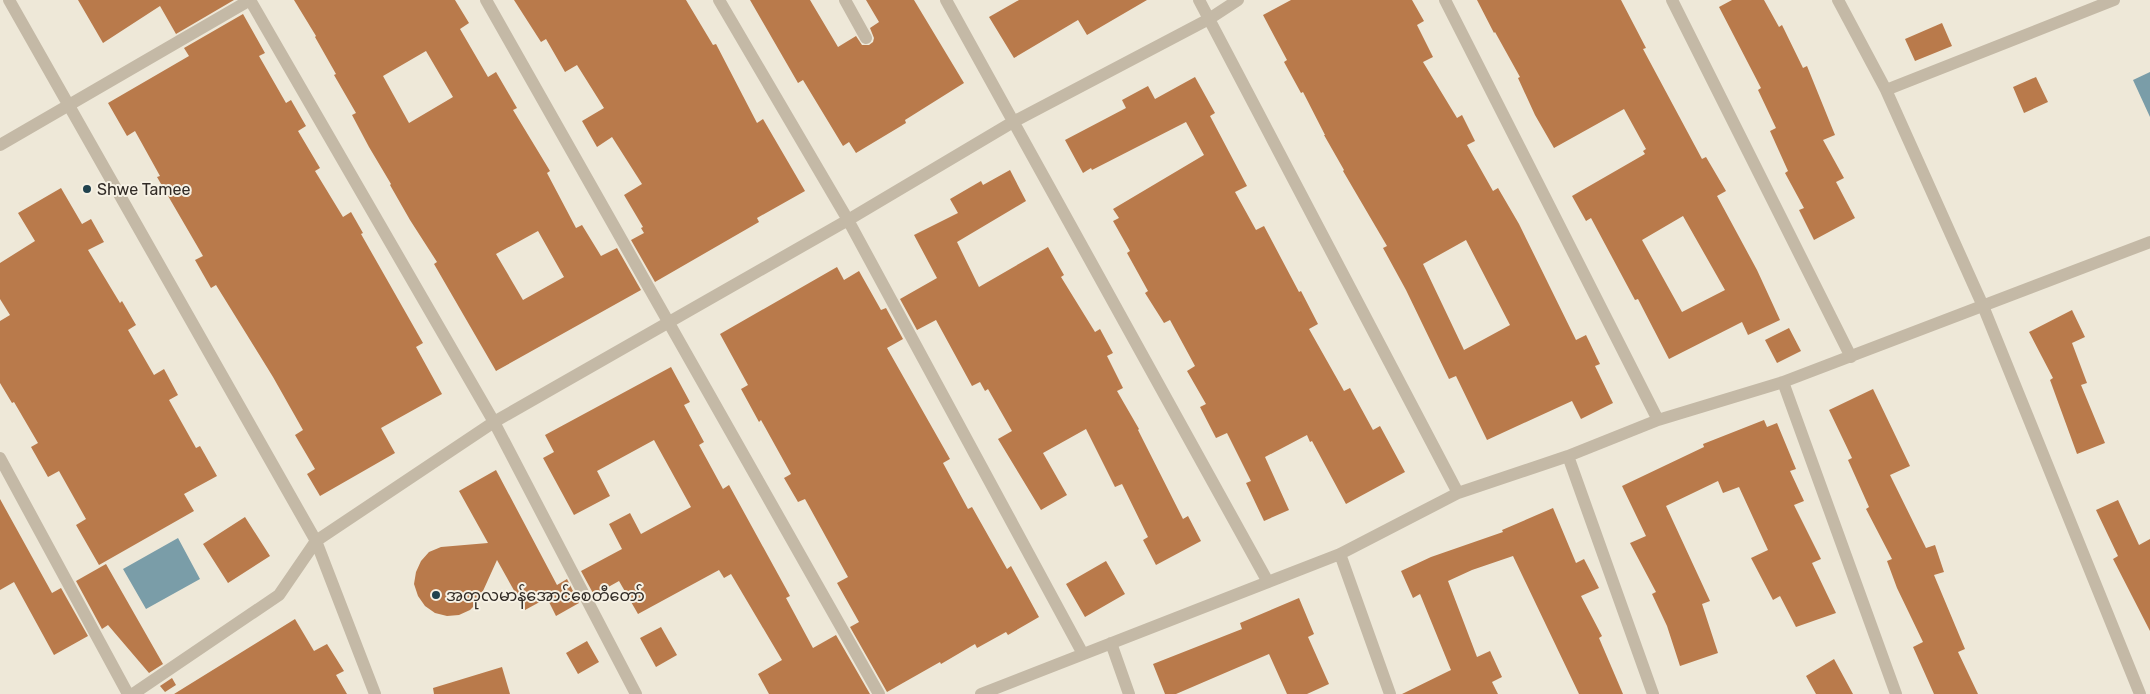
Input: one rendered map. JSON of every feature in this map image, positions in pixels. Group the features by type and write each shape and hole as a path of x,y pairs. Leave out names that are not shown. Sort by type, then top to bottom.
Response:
{"street":[{"path":"9,0 316,541 375,694"},
{"path":"0,145 250,0 494,422 636,694"},
{"path":"486,0 879,694"},
{"path":"719,0 848,220 1083,654"},
{"path":"844,0 866,38"},
{"path":"946,0 1268,582"},
{"path":"1199,0 1458,492"},
{"path":"133,694 279,595 316,541 494,422 848,220 1013,122 1209,19 1238,0"},
{"path":"1445,0 1658,420"},
{"path":"1672,0 1851,357"},
{"path":"1838,0 1886,90 1983,306 2140,694"},
{"path":"1886,90 2099,3 2114,0"},
{"path":"981,694 1340,554 1458,492 1568,456 1658,420 1783,382 2150,242"},
{"path":"1783,382 1896,694"},
{"path":"1568,456 1653,694"},
{"path":"0,458 128,694"},
{"path":"1340,554 1390,694"},
{"path":"1111,643 1129,694"}],"water":[{"path":"2150,72 2150,117 2133,80"},
{"path":"178,538 200,579 146,609 123,569"}],"building":[{"path":"78,0 234,0 176,34 160,6 103,43"},
{"path":"294,0 455,0 469,23 460,29 488,77 496,72 517,108 513,110 550,171 547,173 576,228 582,225 601,256 617,248 641,290 496,371 434,264 437,262 410,220 369,147 352,115 356,113 334,75 336,74","holes":["426,51 453,97 409,123 383,76","538,231 564,277 523,300 496,254"]},
{"path":"514,0 686,0 713,45 716,44 757,123 763,119 805,191 757,218 759,222 655,282 631,240 644,233 641,228 643,227 624,195 642,184 612,137 597,147 582,121 604,108 577,65 565,72 546,39 541,42"},
{"path":"750,0 810,0 838,47 856,36 862,45 869,45 873,42 874,38 870,28 879,22 866,0 914,0 964,83 905,120 906,123 856,153 849,142 843,146 803,80 798,83"},
{"path":"1019,0 1147,0 1087,35 1078,20 1014,58 989,17"},
{"path":"1291,0 1412,0 1424,21 1417,25 1433,57 1423,62 1457,118 1462,115 1475,141 1467,145 1493,191 1498,188 1519,224 1576,340 1586,335 1600,364 1595,366 1613,403 1581,419 1572,401 1487,440 1456,376 1449,379 1406,290 1383,248 1387,246 1343,171 1303,92 1301,93 1284,62 1287,60 1263,15","holes":["1466,240 1510,325 1464,350 1423,264"]},
{"path":"1477,0 1621,0 1646,48 1643,49 1702,159 1706,157 1726,191 1717,196 1757,270 1780,320 1748,335 1742,322 1669,359 1638,299 1635,300 1591,218 1586,221 1572,196 1645,154 1643,151 1646,149 1624,109 1554,148 1535,115 1518,78 1520,77","holes":["1683,216 1725,290 1682,312 1642,240"]},
{"path":"1732,0 1764,0 1779,27 1782,25 1803,68 1807,66 1835,135 1823,140 1844,178 1836,182 1855,218 1814,240 1799,210 1804,208 1785,173 1788,171 1770,131 1776,128 1758,90 1761,88 1719,7"},
{"path":"243,14 265,53 259,56 286,103 291,100 306,126 298,131 320,168 315,171 343,217 351,212 363,233 361,234 423,343 416,347 442,394 381,428 395,453 320,496 307,474 315,469 295,435 303,430 273,377 216,285 211,288 195,260 203,256 157,177 160,176 135,131 127,136 108,103 189,56 184,48"},
{"path":"1942,23 1952,46 1915,61 1905,39"},
{"path":"1195,77 1215,113 1210,116 1247,186 1235,192 1256,230 1264,226 1299,292 1301,291 1318,324 1309,329 1344,391 1350,388 1373,430 1380,426 1405,472 1346,504 1307,435 1265,457 1289,510 1264,521 1246,483 1251,481 1227,433 1216,438 1200,407 1206,404 1187,371 1195,366 1170,320 1164,323 1145,293 1148,291 1127,253 1130,251 1113,221 1119,218 1113,209 1204,155 1186,122 1083,173 1065,140 1126,108 1122,100 1148,86 1155,99"},
{"path":"2036,77 2048,102 2024,113 2013,87"},
{"path":"1010,170 1026,201 957,242 979,287 1048,247 1064,275 1061,277 1095,332 1100,329 1113,353 1107,356 1123,388 1117,391 1139,429 1183,519 1188,516 1201,541 1156,565 1143,540 1148,537 1122,484 1115,487 1086,429 1043,453 1067,495 1041,510 998,439 1012,431 988,389 985,391 980,382 972,386 936,320 917,330 900,299 937,278 914,235 958,213 950,199 981,181 983,185"},
{"path":"61,188 82,224 91,219 104,242 88,250 120,303 122,301 136,325 128,330 154,375 164,369 178,395 169,400 196,448 200,446 217,476 184,494 194,511 99,565 76,525 86,519 59,471 48,477 31,447 38,443 14,402 12,403 0,383 0,321 10,315 0,299 0,263 35,241 18,213"},
{"path":"837,267 844,280 859,271 881,310 886,308 903,339 887,348 950,459 943,463 968,509 972,507 1007,569 1011,566 1039,617 1008,635 1006,632 977,648 975,644 887,692 850,627 859,622 837,583 848,577 805,499 798,502 784,478 791,474 761,420 759,422 741,389 748,385 720,334"},
{"path":"2072,310 2085,337 2072,343 2087,383 2081,385 2105,443 2077,454 2050,380 2053,378 2029,332"},
{"path":"1789,328 1801,351 1777,363 1765,340"},
{"path":"671,367 690,402 684,405 704,442 699,445 723,489 729,485 790,596 786,598 813,648 836,635 870,694 769,694 758,674 782,660 731,574 724,578 719,570 638,614 619,581 594,595 581,571 622,549 609,524 630,513 641,534 691,507 654,440 597,471 610,496 574,515 543,458 554,452 545,435"},
{"path":"1873,389 1910,466 1890,475 1926,548 1935,545 1944,572 1934,575 1965,649 1958,652 1978,694 1934,694 1913,647 1923,642 1897,588 1887,561 1892,559 1866,509 1869,507 1848,460 1852,458 1829,410"},
{"path":"1764,420 1767,427 1777,423 1796,469 1790,471 1804,501 1794,505 1821,559 1812,563 1836,613 1796,627 1780,596 1773,600 1751,558 1768,550 1739,487 1723,493 1718,481 1666,506 1710,601 1702,604 1718,653 1680,666 1667,626 1652,594 1656,592 1630,543 1646,536 1622,486 1704,447 1703,444"},
{"path":"496,470 557,585 567,579 579,603 556,616 547,598 525,610 497,560 478,602 470,610 459,615 447,616 435,613 425,606 418,596 414,584 416,572 421,561 429,552 441,547 488,543 459,491"},
{"path":"0,499 52,593 61,588 88,636 54,655 14,582 0,590"},
{"path":"2118,500 2139,545 2150,539 2150,631 2113,559 2118,556 2096,510"},
{"path":"1553,508 1576,563 1584,559 1599,588 1581,596 1602,636 1599,638 1623,694 1579,694 1513,556 1472,570 1448,581 1477,657 1490,651 1502,677 1492,682 1498,694 1402,694 1451,670 1420,594 1413,598 1401,571 1431,557 1503,532 1502,530"},
{"path":"245,517 270,556 228,583 203,544"},
{"path":"1106,561 1125,594 1085,617 1066,584"},
{"path":"106,564 163,664 149,673 108,625 102,629 76,581"},
{"path":"1299,598 1314,634 1308,637 1329,684 1307,694 1287,694 1269,654 1176,694 1165,694 1153,664 1242,629 1240,623"},
{"path":"295,619 314,651 327,644 344,671 336,675 347,694 174,694"},
{"path":"661,627 677,655 656,667 640,638"},
{"path":"587,641 599,662 578,674 566,653"},
{"path":"1834,659 1853,694 1816,694 1806,676"},
{"path":"502,667 510,694 434,694 433,688"},
{"path":"172,678 176,685 165,692 160,686"}],"place":[{"name":"Shwe Tamee","path":"87,189"},
{"name":"အတုလမာန်အောင်စေတီတော်","path":"436,595"}]}
